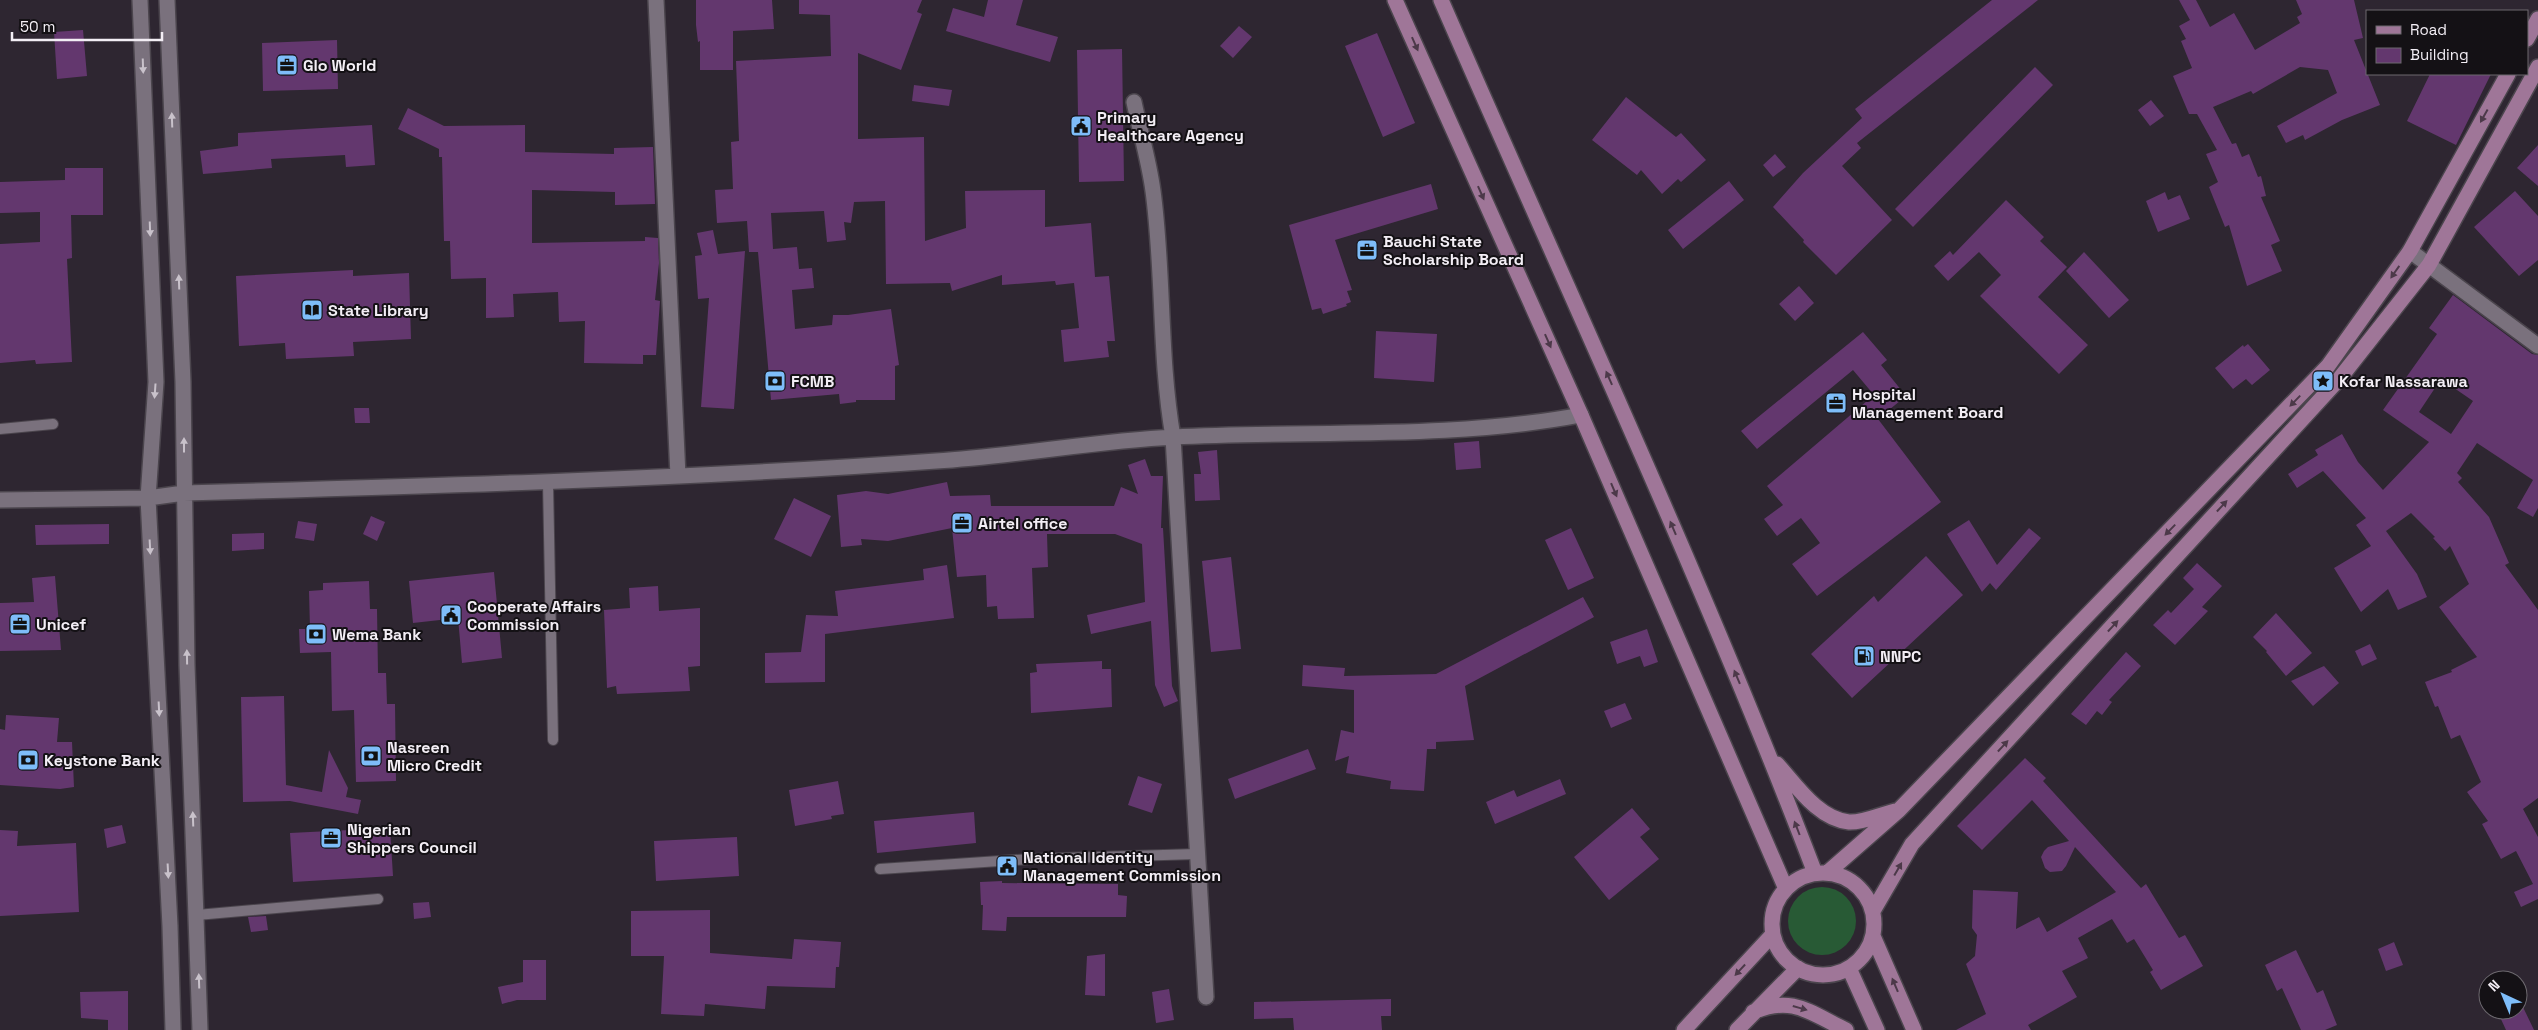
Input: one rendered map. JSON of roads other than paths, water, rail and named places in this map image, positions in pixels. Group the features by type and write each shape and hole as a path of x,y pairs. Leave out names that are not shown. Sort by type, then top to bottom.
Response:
{"street":[{"path":"140,0 156,382 148,498 170,926 173,1030"},
{"path":"167,0 183,382 187,665 200,1030"},
{"path":"656,0 678,476"},
{"path":"1395,0 1581,415 1786,889"},
{"path":"1441,0 1618,398 1821,873"},
{"path":"2528,37 2538,19"},
{"path":"1873,911 1912,844 2340,378 2429,265 2538,67"},
{"path":"1821,873 1843,876 1856,884 1867,896 1873,911 1873,936 1868,948 1860,960 1848,968 1832,974 1814,974 1798,968 1786,959 1778,948 1773,934 1774,910 1786,889 1795,882 1821,873 1899,810 2328,366 2410,251 2507,75"},
{"path":"1134,102 1153,190 1164,327 1165,380 1172,436 1206,997"},
{"path":"2410,251 2538,346"},
{"path":"0,500 148,498 184,493 548,483 939,461 1172,436 1453,431 1546,421 1581,415"},
{"path":"1771,758 1811,801 1830,816 1850,822 1899,810"},
{"path":"1684,1030 1773,934"},
{"path":"1873,936 1914,1030"},
{"path":"1737,1030 1798,968"},
{"path":"1848,968 1877,1030"},
{"path":"1753,1012 1781,1004 1797,1006 1846,1030"}],"lane":[{"path":"0,429 53,424"},
{"path":"548,483 553,740"},
{"path":"880,869 1031,859 1197,854"},
{"path":"197,915 378,899"}],"place":[{"name":"Glo World","path":"287,65"},
{"name":"Primary Healthcare Agency","path":"1081,126"},
{"name":"Bauchi State Scholarship Board","path":"1367,250"},
{"name":"State Library","path":"312,310"},
{"name":"FCMB","path":"775,381"},
{"name":"Kofar Nassarawa","path":"2323,381"},
{"name":"Hospital Management Board","path":"1836,403"},
{"name":"Airtel office","path":"962,523"},
{"name":"Cooperate Affairs Commission","path":"451,615"},
{"name":"Unicef","path":"20,624"},
{"name":"Wema Bank","path":"316,634"},
{"name":"NNPC","path":"1864,656"},
{"name":"Nasreen Micro Credit","path":"371,756"},
{"name":"Keystone Bank","path":"28,760"},
{"name":"Nigerian Shippers Council","path":"331,838"},
{"name":"National Identity Management Commission","path":"1007,866"}]}
